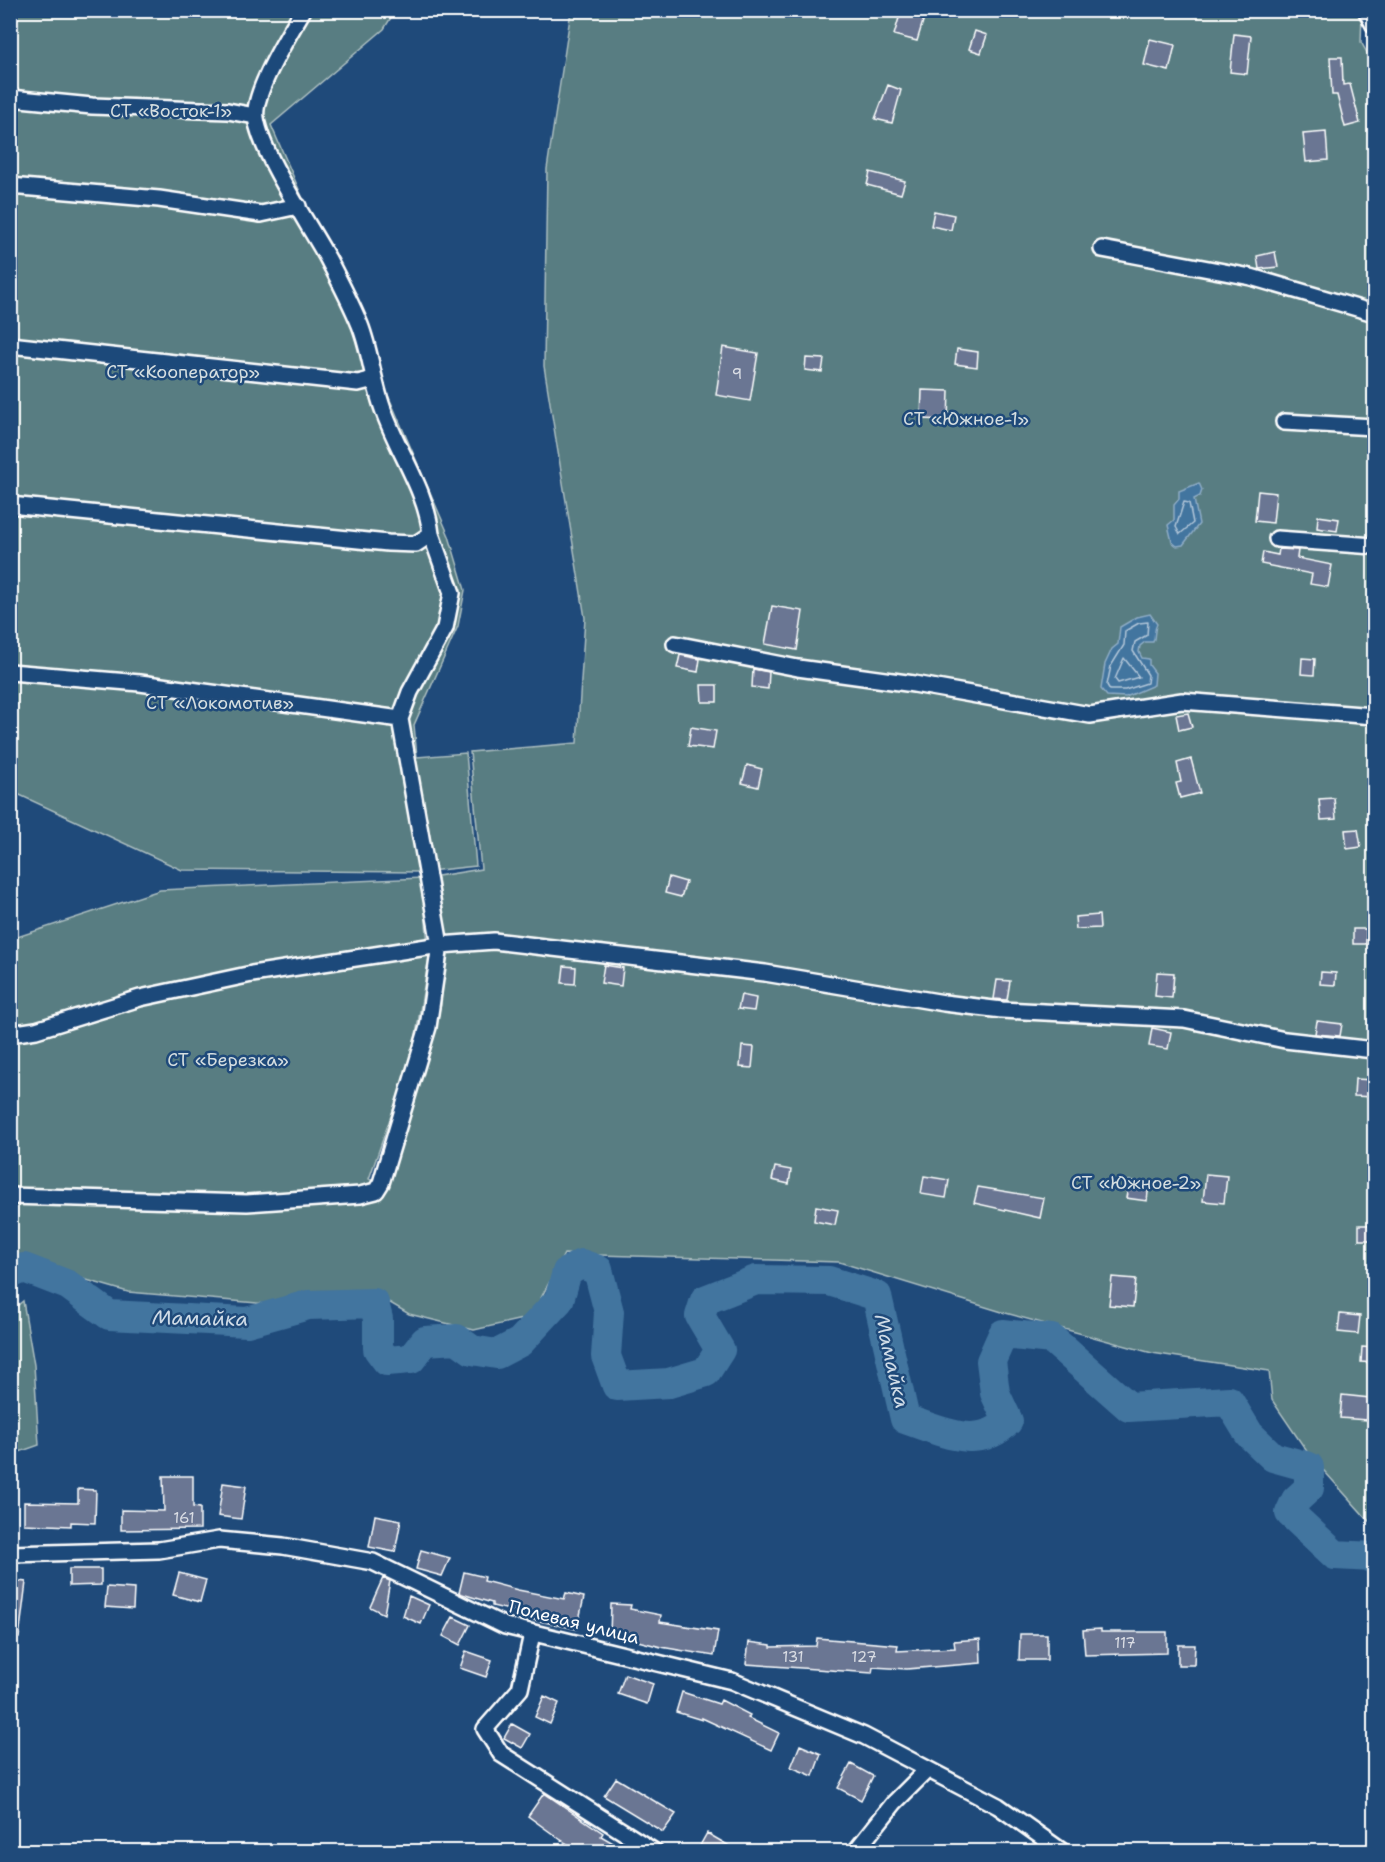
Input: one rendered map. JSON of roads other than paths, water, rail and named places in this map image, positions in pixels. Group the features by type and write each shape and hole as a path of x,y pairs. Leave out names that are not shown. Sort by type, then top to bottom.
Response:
{"street":[{"path":"10,1196 248,1203 360,1195 376,1191 381,1183 428,1027 440,945 400,719 410,692 445,628 452,593 431,534 421,490 400,453 383,410 360,326 261,136 255,116 260,95 273,64 303,10"},
{"path":"1366,10 1374,25"},
{"path":"10,99 92,106 228,111 255,116"},
{"path":"10,186 159,199 261,214 298,206"},
{"path":"1102,249 1251,277 1374,313"},
{"path":"10,345 358,383 374,379"},
{"path":"1284,422 1374,428"},
{"path":"10,505 388,543 416,544 431,534"},
{"path":"1277,539 1374,546"},
{"path":"675,644 798,668 914,684 1090,715 1182,700 1374,716"},
{"path":"10,672 140,683 400,719"},
{"path":"10,1034 36,1030 140,998 252,974 440,945 494,940 765,973 956,1005 1002,1010 1184,1018 1285,1040 1374,1050"},
{"name":"Полевая улица","path":"10,1554 159,1550 219,1540 283,1546 373,1562 505,1626 732,1681 864,1736 998,1806 1063,1851"},
{"path":"532,1634 520,1689 485,1729 501,1754 655,1851"},
{"path":"855,1851 894,1803 927,1770"}],"water":[{"path":"1199,483 1202,490 1200,496 1194,499 1199,524 1183,545 1177,546 1172,542 1168,525 1174,520 1174,505 1179,499 1179,491"},
{"path":"1150,614 1157,624 1154,640 1140,646 1139,652 1142,658 1149,659 1149,665 1155,673 1154,685 1126,697 1107,696 1101,689 1105,664 1112,649 1118,644 1120,627 1137,617"}],"waterway":[{"name":"Мамайка","path":"10,1274 24,1268 68,1285 109,1315 247,1322 308,1305 374,1303 378,1319 378,1349 387,1361 411,1359 425,1341 457,1339 472,1350 497,1354 520,1342 559,1300 567,1272 581,1264 598,1270 609,1312 606,1356 617,1386 669,1383 706,1372 720,1350 700,1316 705,1300 756,1280 829,1281 877,1296 905,1419 958,1436 972,1437 997,1430 1008,1421 995,1393 991,1361 1003,1334 1052,1339 1129,1407 1229,1401 1249,1434 1273,1457 1309,1467 1309,1488 1296,1500 1290,1513 1335,1555 1374,1557"}],"park label":[{"name":"СТ «Восток-1»","path":"171,111"},
{"name":"СТ «Кооператор»","path":"183,372"},
{"name":"СТ «Южное-1»","path":"966,419"},
{"name":"СТ «Локомотив»","path":"220,703"},
{"name":"СТ «Березка»","path":"228,1060"},
{"name":"СТ «Южное-2»","path":"1136,1183"}]}
